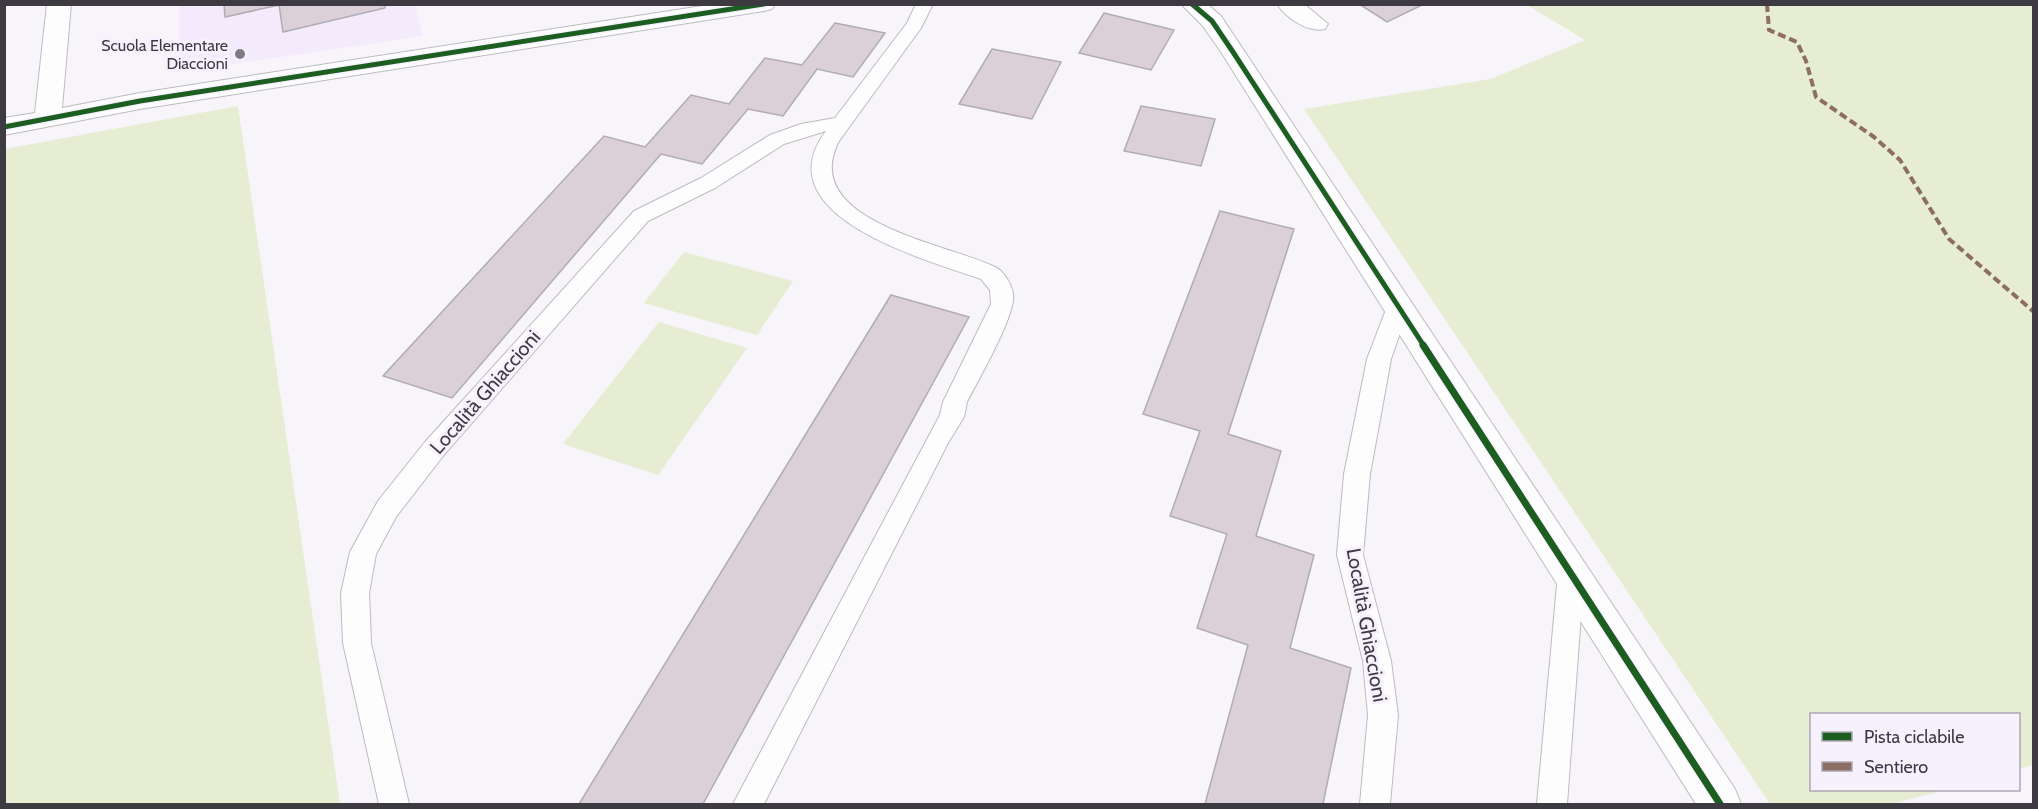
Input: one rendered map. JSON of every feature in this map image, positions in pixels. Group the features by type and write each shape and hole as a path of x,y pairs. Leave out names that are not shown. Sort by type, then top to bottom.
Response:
{"street":[{"path":"48,118 59,4"},
{"path":"1192,4 1212,21 1233,52 1720,804"},
{"path":"1288,4 1316,24"},
{"path":"4,127 48,118 747,6"}],"lane":[{"path":"748,804 939,436 952,417 955,402 1002,310 1004,296 999,281 990,273 881,234 851,218 832,199 823,178 820,160 830,138 915,24 925,4"},
{"name":"Località Ghiaccioni","path":"394,804 357,643 355,593 363,552 387,509 434,449 641,216 666,201 708,183 743,158 779,138 805,128 841,124"},
{"name":"Località Ghiaccioni","path":"1375,804 1383,715 1377,661 1350,555 1357,474 1379,359 1398,308"},
{"path":"1552,804 1571,574"}],"shaded area":[{"name":"Scuola Elementare Diaccioni","path":"179,5 415,5 423,36 179,72"}],"green space":[{"path":"1527,5 2033,5 2033,765 2020,769 2020,713 1810,713 1810,791 1941,791 1892,804 1770,804 1304,109 1491,79 1585,40"},
{"path":"238,106 340,804 5,804 5,149"},
{"path":"684,252 793,281 757,335 644,303"},
{"path":"659,322 747,348 658,475 563,444"}],"building":[{"path":"224,4 385,4 385,8 283,32 279,5 225,17"},
{"path":"1359,4 1424,4 1387,22"},
{"path":"1104,13 1174,30 1151,70 1079,53"},
{"path":"835,23 885,33 853,77 817,69 783,116 748,109 702,164 661,154 452,398 383,376 604,136 645,147 691,95 729,104 765,58 802,65"},
{"path":"992,49 1061,62 1032,119 959,104"},
{"path":"1141,106 1215,119 1201,166 1124,151"},
{"path":"1220,211 1294,229 1228,434 1281,451 1256,536 1314,555 1290,648 1351,668 1323,804 1205,804 1248,645 1197,628 1227,534 1170,516 1200,431 1143,414"},
{"path":"891,295 969,317 703,804 579,804"}],"marked path":[{"path":"1767,4 1769,30 1797,42 1806,61 1816,97 1874,137 1900,160 1949,239 2034,312"}],"cycle path":[{"path":"4,127 140,101 764,4"},
{"path":"1192,4 1212,21 1233,52 1720,804"}],"place":[{"name":"Scuola Elementare Diaccioni","path":"240,54"}]}
